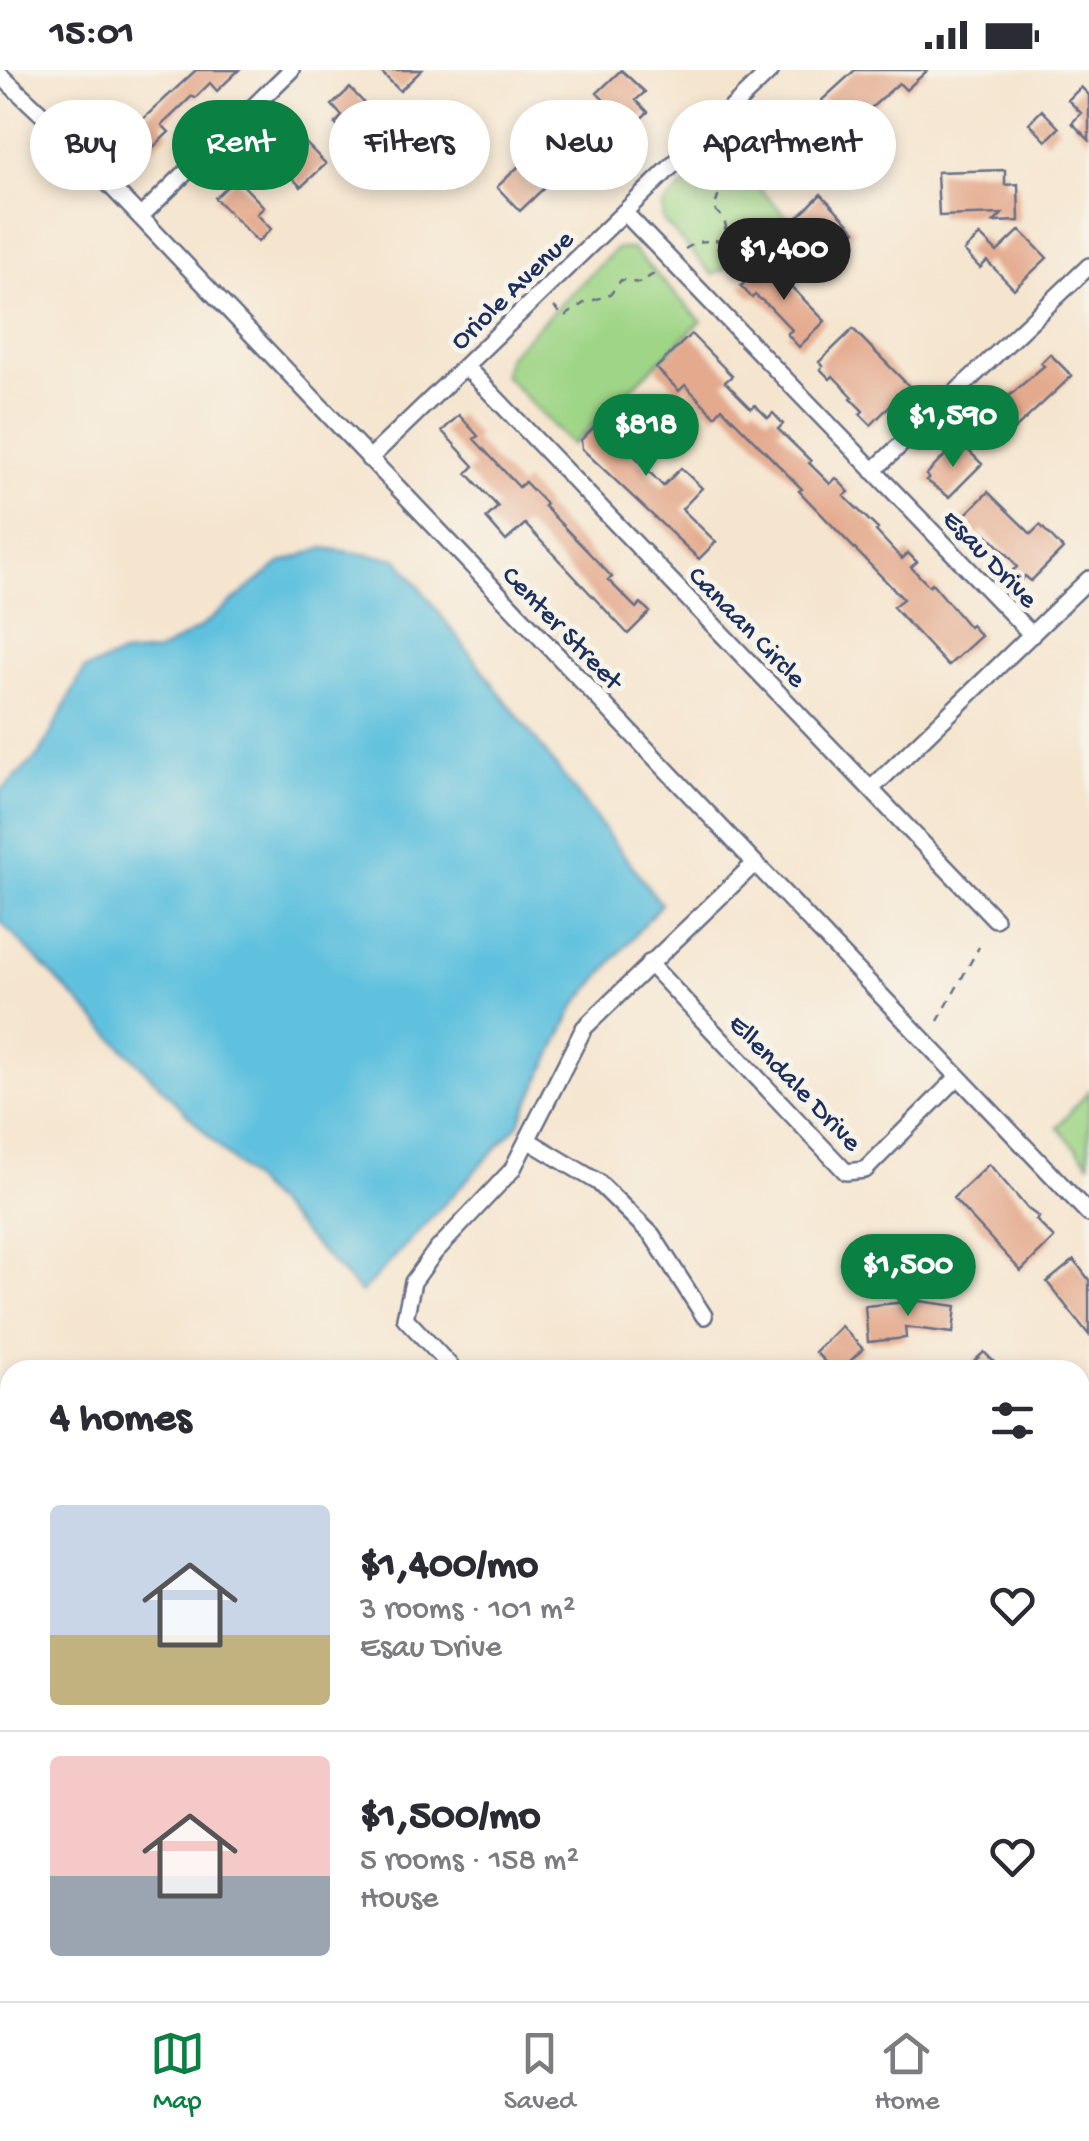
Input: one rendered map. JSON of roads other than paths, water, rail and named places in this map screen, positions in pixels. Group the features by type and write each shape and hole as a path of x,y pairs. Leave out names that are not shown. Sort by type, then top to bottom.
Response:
{"street":[{"path":"140,217 291,70"},
{"name":"Oriole Avenue","path":"369,458 771,70"},
{"name":"Center Street","path":"0,76 140,217 1089,1214"},
{"name":"Esau Drive","path":"624,212 1032,635"},
{"path":"874,471 1089,266"},
{"name":"Canaan Circle","path":"465,366 995,919"},
{"path":"872,788 1089,580"},
{"path":"445,1360 405,1318 413,1282 434,1253 512,1170 584,1028 755,862"},
{"name":"Ellendale Drive","path":"649,964 846,1172 865,1170 958,1077"},
{"path":"529,1141 598,1182 652,1235 704,1316"}],"water":[{"path":"323,548 398,559 661,904 575,1006 518,1125 361,1293 0,921 0,792 40,754 84,670 122,655 158,652 201,627 280,563"}]}
